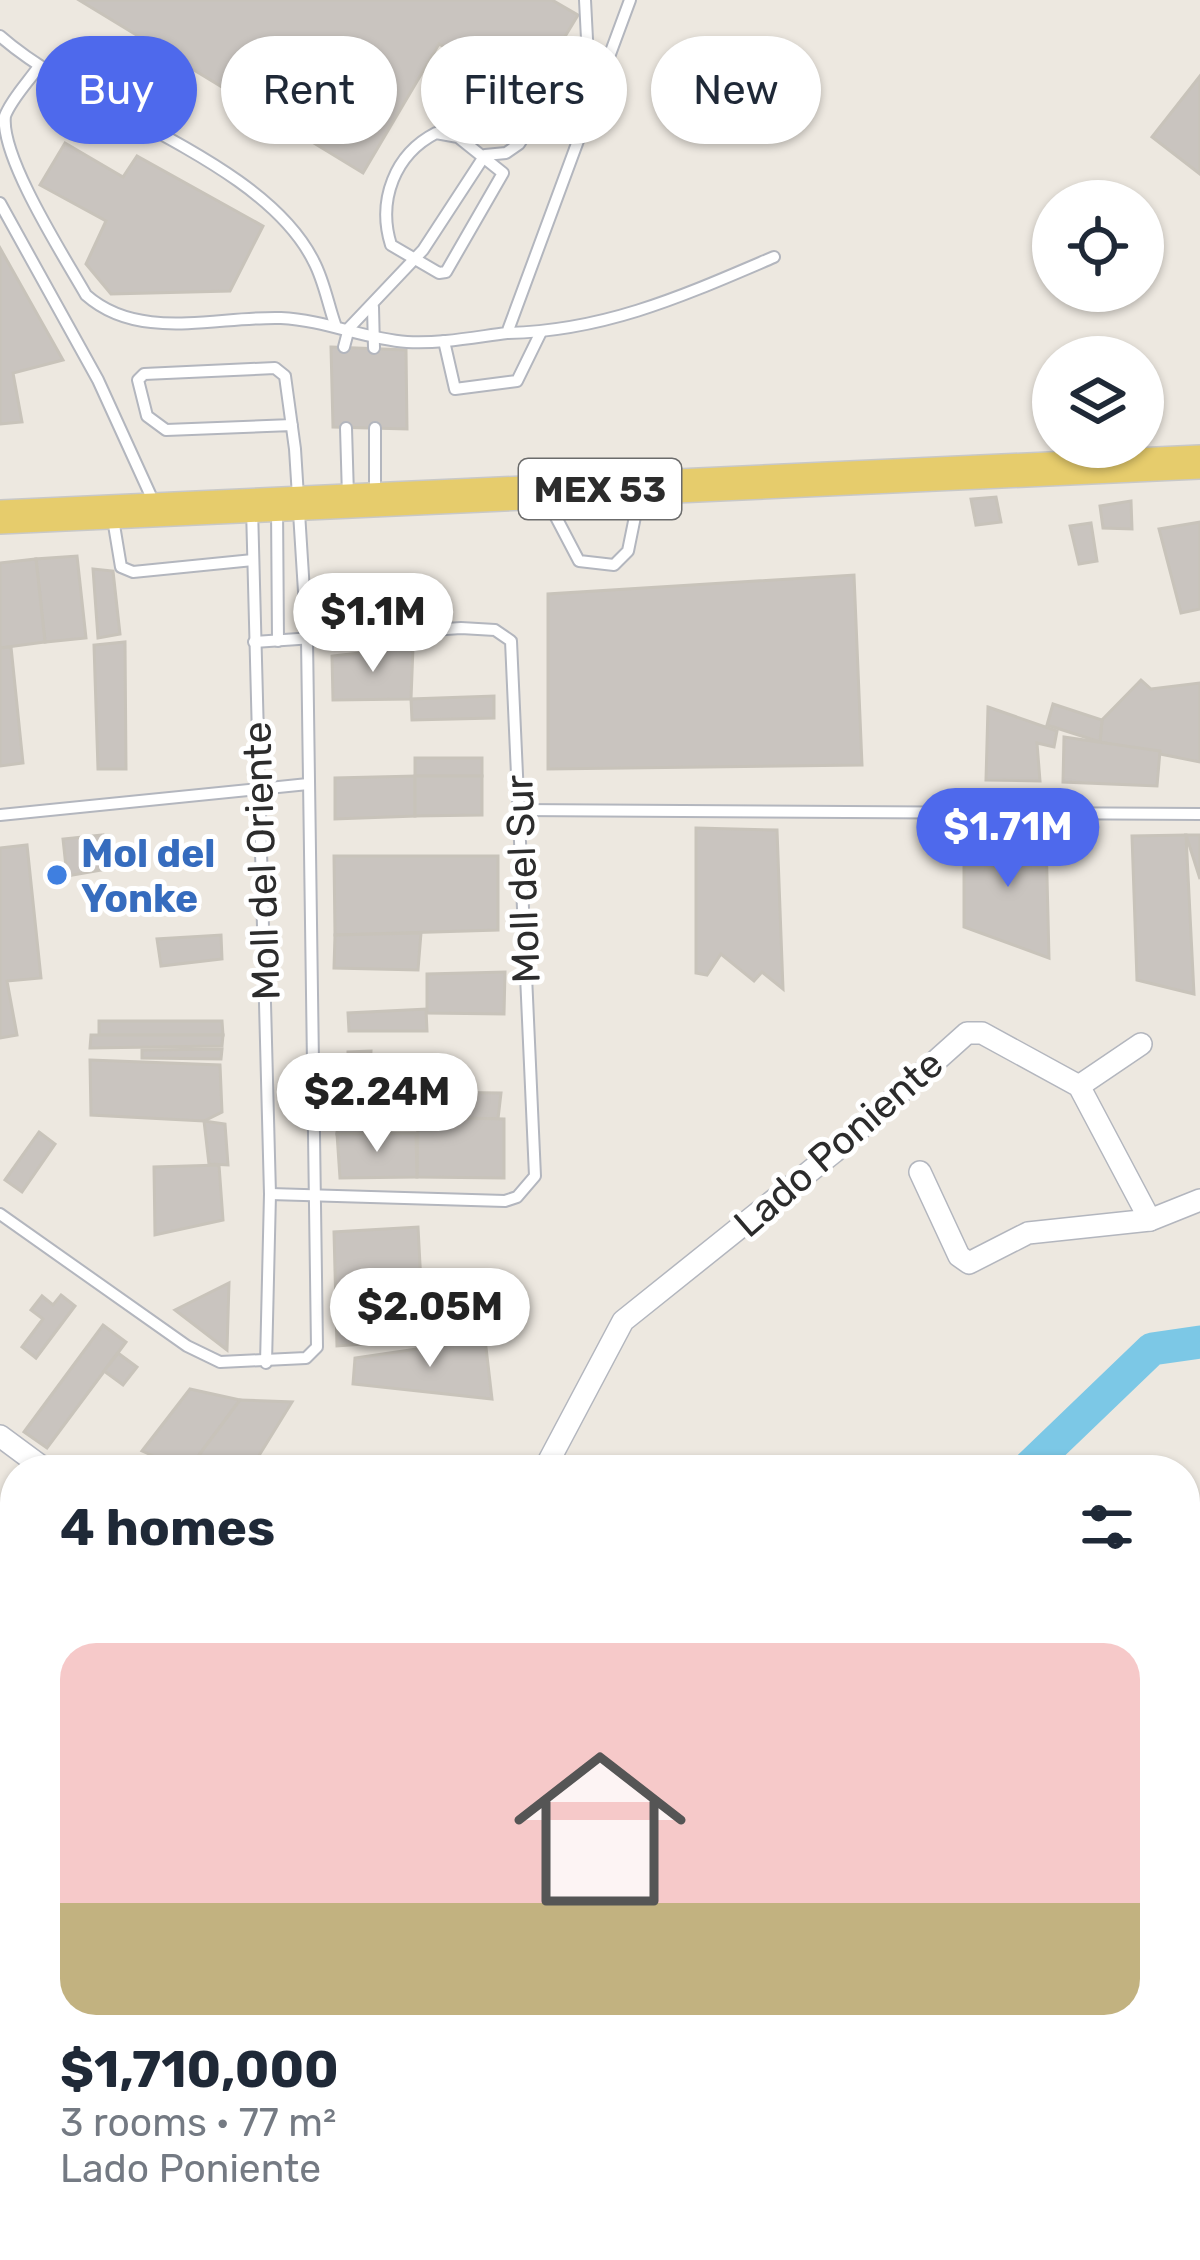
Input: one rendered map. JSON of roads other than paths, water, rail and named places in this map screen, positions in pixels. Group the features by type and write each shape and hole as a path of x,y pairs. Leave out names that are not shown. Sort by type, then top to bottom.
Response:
{"main road":[{"name":"MEX 53","path":"0,517 1200,462"}],"street":[{"name":"Lado Poniente","path":"552,1455 623,1322 834,1152 963,1036 982,1033 1079,1086"},
{"path":"1141,1044 1079,1086 1150,1220"},
{"path":"920,1172 959,1256 969,1263 1028,1233 1150,1220 1200,1200"},
{"path":"0,1436 26,1455"}],"lane":[{"path":"485,155 506,153 519,144 557,88 586,39 585,0"},
{"path":"508,333 630,0"},
{"path":"0,36 36,68"},
{"path":"36,70 5,115 8,153 25,193 86,295 136,320 173,324 280,318 335,324 374,342 542,332 636,315 773,257"},
{"path":"436,133 447,133 485,155 503,173 446,272 413,261 391,245 389,188 410,149 436,133"},
{"path":"175,144 215,166 265,205 313,259 335,324"},
{"path":"344,347 349,328 413,261 485,155"},
{"path":"0,203 98,380 156,508"},
{"path":"373,308 374,342"},
{"path":"444,341 455,389 517,381 542,332"},
{"path":"278,641 276,501 292,425 285,376 275,368 144,374 138,380 147,416 166,430 292,425"},
{"path":"346,428 361,498"},
{"path":"361,498 375,428"},
{"path":"543,491 579,561 614,565 628,551 641,487"},
{"path":"0,1214 187,1346 220,1362 306,1358 317,1347 319,1195 307,639 276,501"},
{"name":"Moll del Oriente","path":"266,1363 270,1194 254,560 276,501"},
{"path":"112,512 121,567 133,572 254,560"},
{"name":"Moll del Sur","path":"254,642 461,628 505,634 514,651 535,1176 517,1197 505,1201 270,1194"},
{"path":"0,814 308,784"},
{"path":"518,810 1200,814"}],"waterway":[{"path":"1042,1455 1152,1349 1200,1342"}],"place":[{"name":"Mol del Yonke","path":"57,875"}]}
